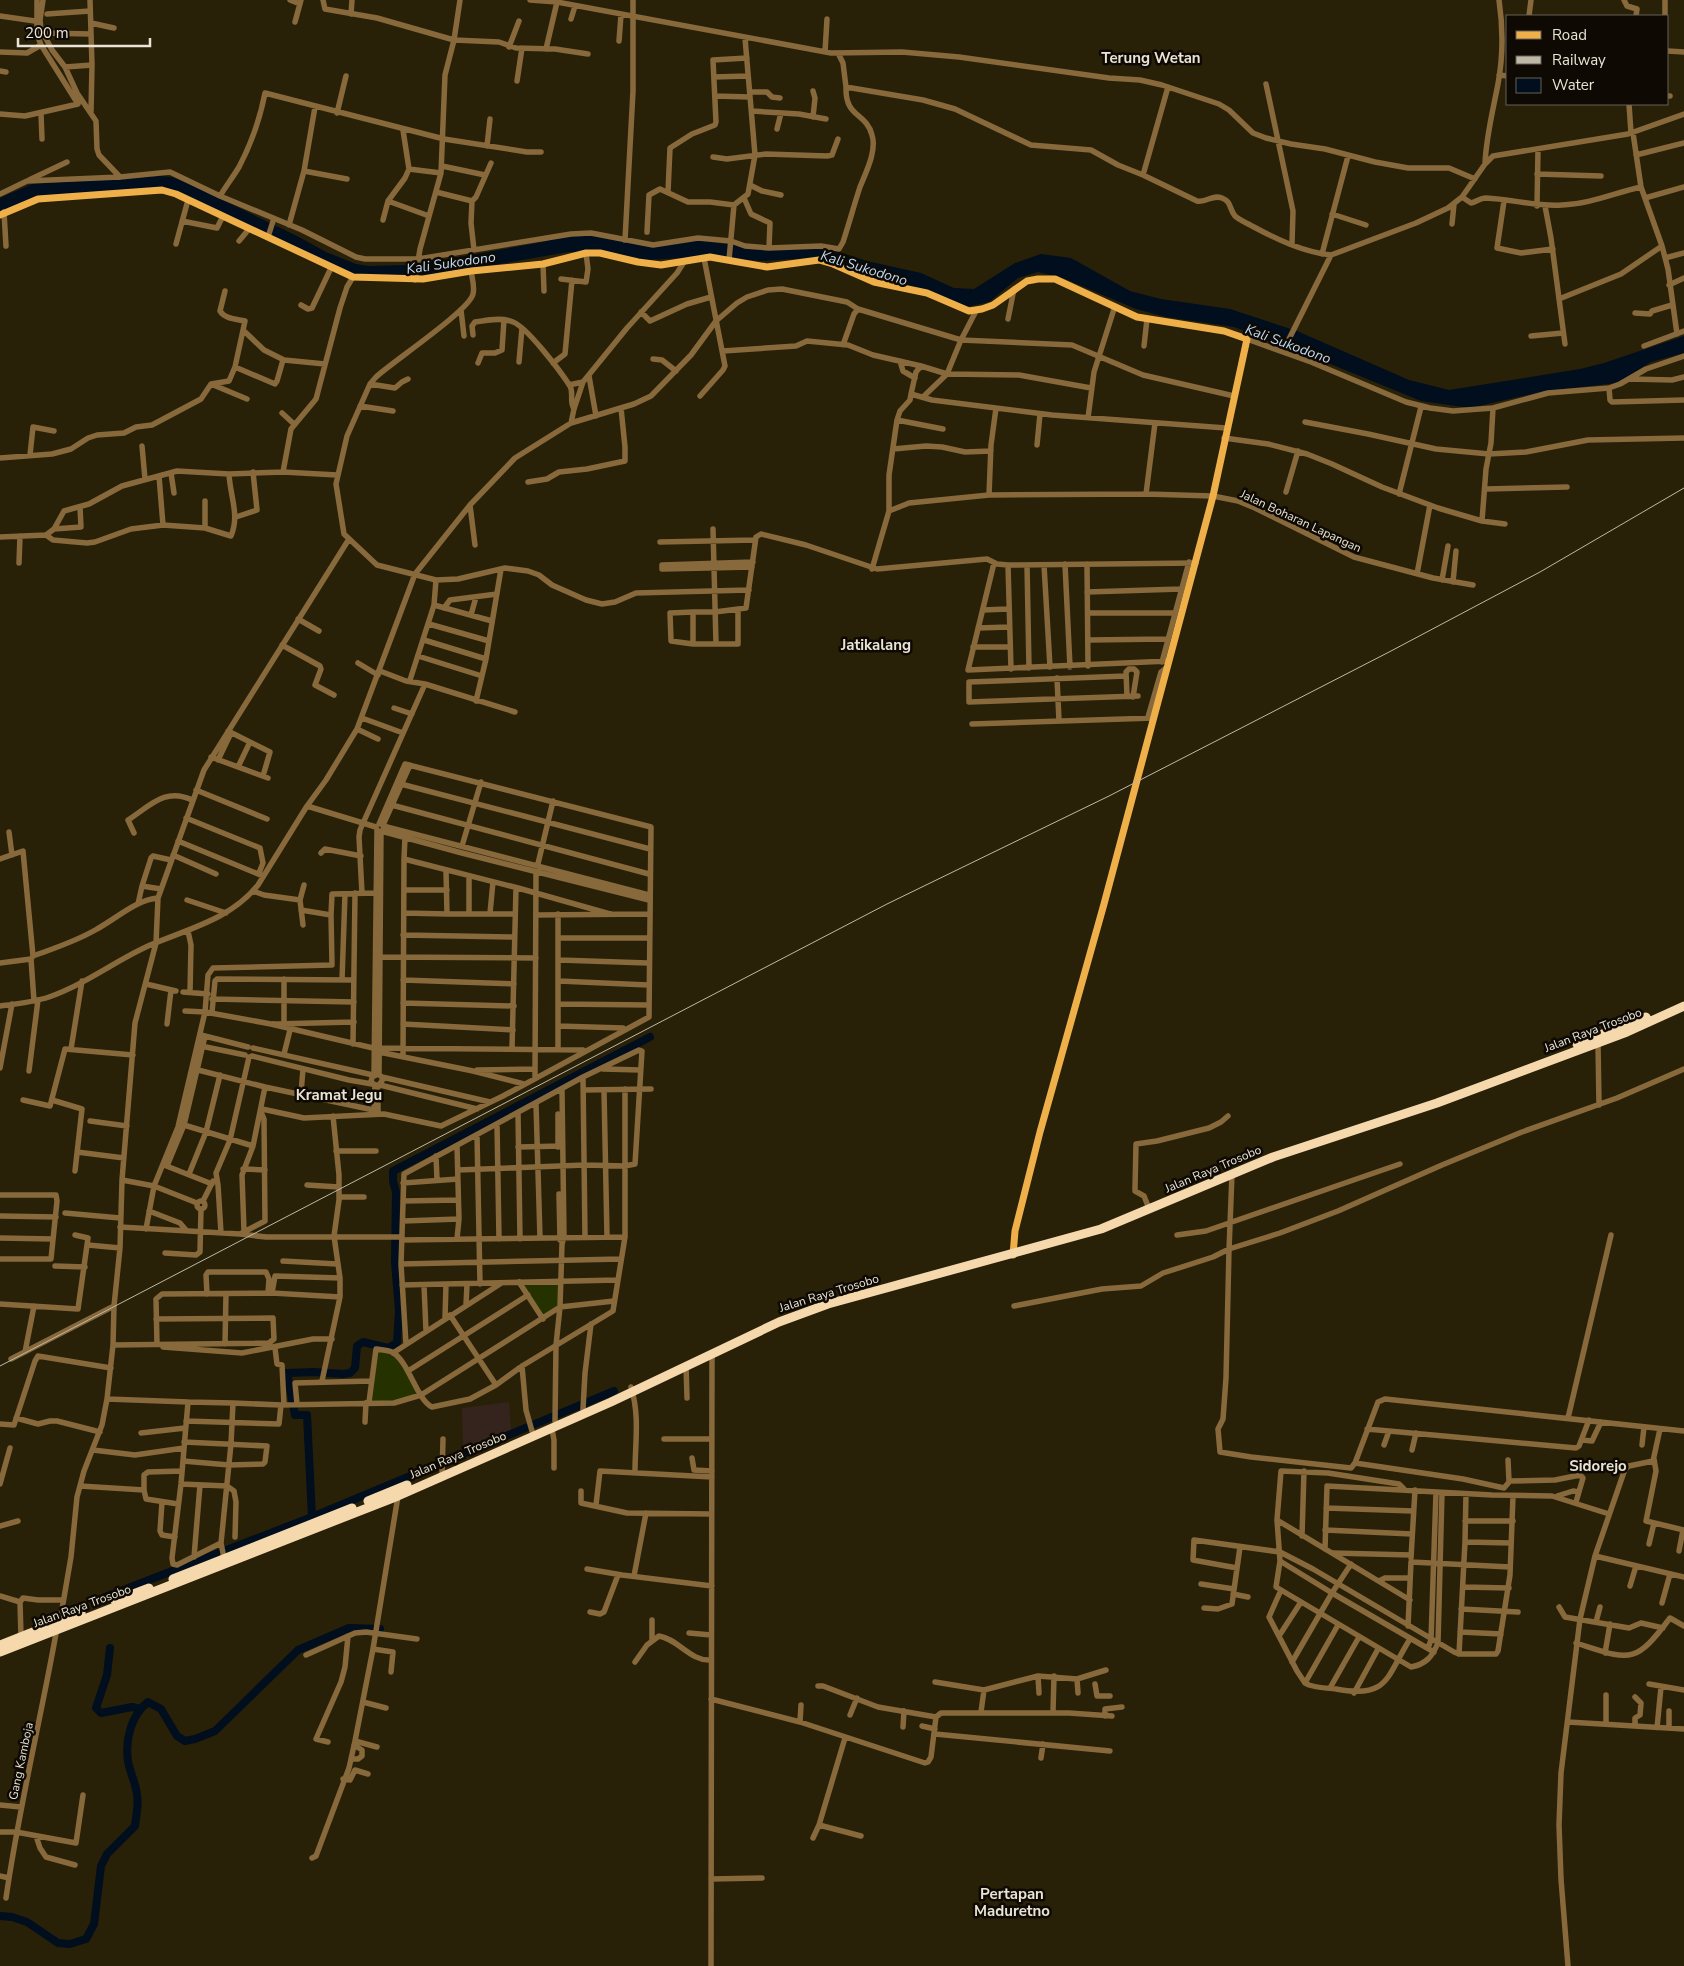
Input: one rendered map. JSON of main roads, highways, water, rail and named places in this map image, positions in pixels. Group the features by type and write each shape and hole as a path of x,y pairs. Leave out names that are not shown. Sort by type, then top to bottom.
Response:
{"highway":[{"name":"Jalan Raya Trosobo","path":"106,1607 222,1552 355,1507 583,1406 632,1390 790,1312 884,1283 1100,1225 1147,1203 1235,1172 1286,1148 1396,1112 1527,1064 1684,1000"},
{"name":"Jalan Raya Trosobo","path":"0,1644 106,1607 398,1496 443,1468 531,1428 632,1390 789,1318 828,1304 1013,1247 1101,1229 1273,1157 1412,1111 1598,1043 1684,1006"},
{"name":"Jalan Raya Trosobo","path":"0,1652 58,1624"}],"main road":[{"path":"2,214 38,199 144,190 165,191 188,200 222,218 268,236 353,277 415,279 543,264 586,253 608,254 649,264 684,262 704,258 729,259 767,267 815,260 824,261 874,282 918,291 962,310 976,311 993,305 1027,281 1055,279 1135,316 1224,331 1246,339 1213,496 1192,562 1104,904 1050,1092 1013,1247"}],"water":[{"name":"Kali Sukodono","path":"161,176 172,177 196,187 326,252 356,264 369,266 431,262 543,242 571,235 596,235 646,246 696,240 732,245 827,248 867,261 921,273 954,288 974,289 1015,263 1041,254 1071,258 1130,291 1161,299 1230,309 1297,331 1409,380 1449,390 1580,369 1604,363 1684,336 1684,353 1651,362 1618,383 1545,391 1470,408 1421,401 1289,347 1234,327 1166,317 1136,309 1063,278 1038,272 1018,278 989,302 967,307 921,290 873,278 811,258 762,261 698,257 647,260 605,252 568,252 421,278 352,275 174,192 35,198 0,212 0,198 32,184"}],"waterway":[{"path":"312,1517 307,1415 295,1415 287,1373 350,1373 355,1368 357,1346 363,1342 388,1348 397,1343 399,1311 395,1262 396,1192 393,1171 650,1037"},
{"path":"105,1597 312,1517 614,1391"},
{"path":"0,1916 12,1917 27,1922 58,1943 70,1944 86,1939 94,1924 101,1866 107,1854 135,1826 138,1799 128,1761 127,1745 133,1721 142,1707 148,1702 161,1709 177,1736 185,1741 195,1739 215,1731 298,1650 349,1628 380,1629"},
{"path":"110,1648 107,1675 96,1708 101,1713 132,1707 140,1709"}],"railway":[{"path":"0,1366 887,904 1109,796 1391,651 1540,572 1684,488"}],"district":[{"name":"Terung Wetan","path":"1151,58"},
{"name":"Jatikalang","path":"876,645"},
{"name":"Kramat Jegu","path":"339,1095"},
{"name":"Sidorejo","path":"1598,1466"},
{"name":"Pertapan Maduretno","path":"1012,1902"}]}
